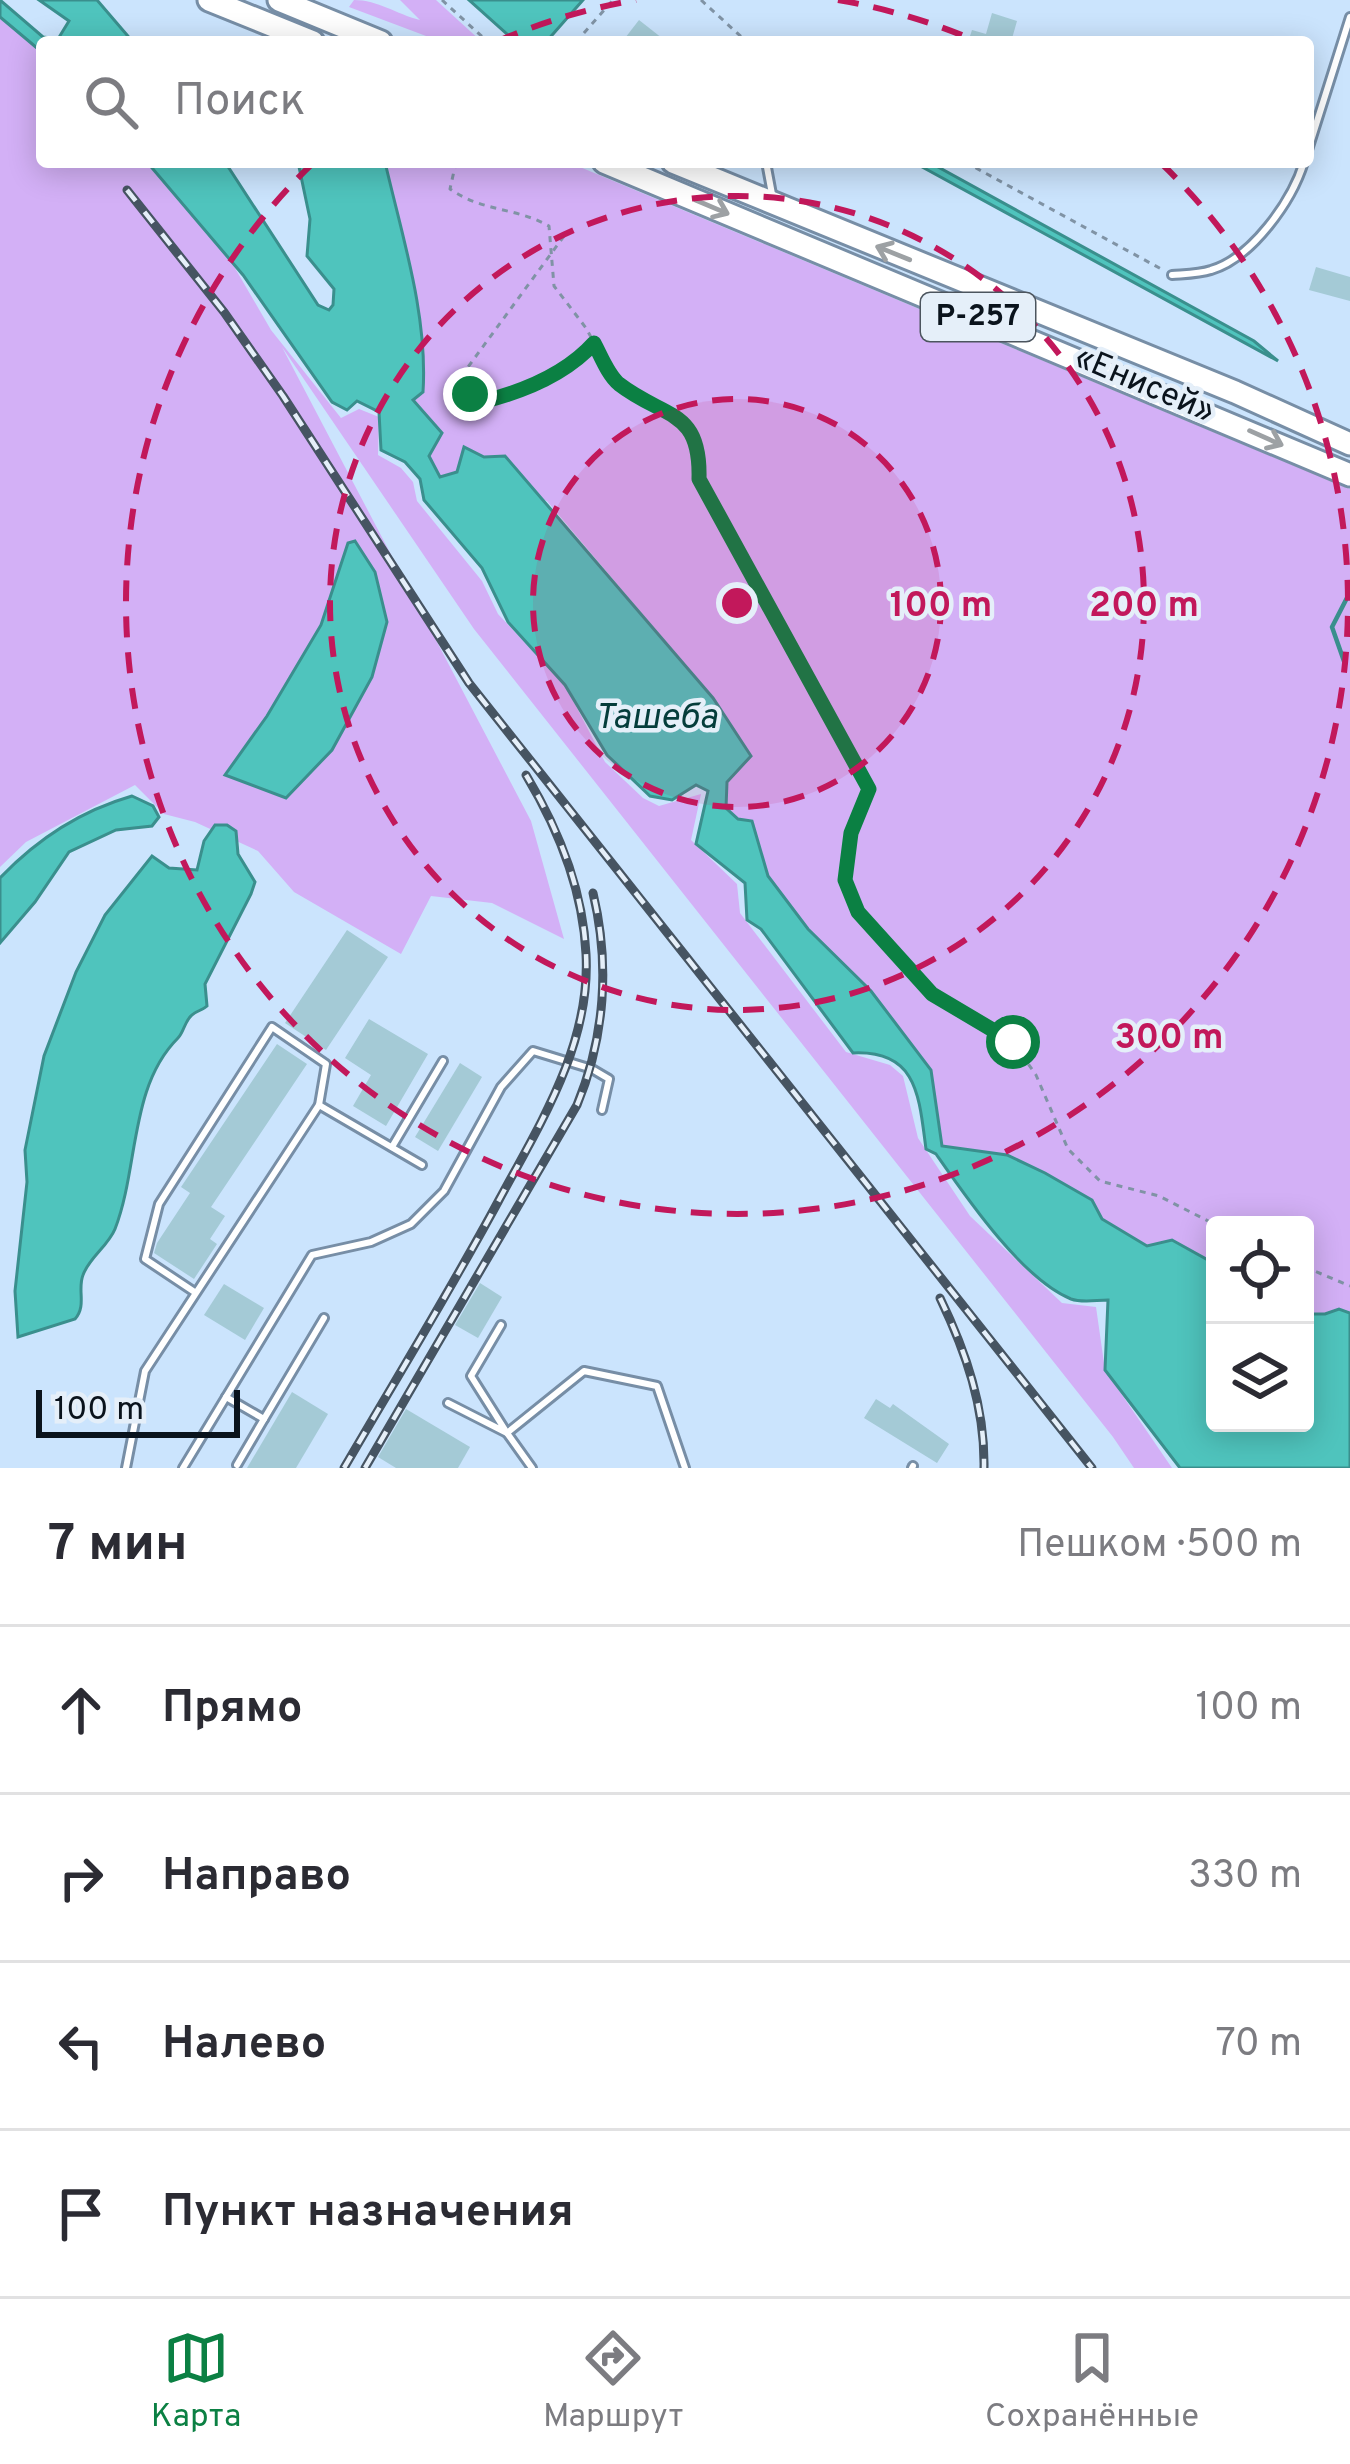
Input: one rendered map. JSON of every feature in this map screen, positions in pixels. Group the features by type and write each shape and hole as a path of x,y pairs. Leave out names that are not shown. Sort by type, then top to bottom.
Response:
{"highway":[{"path":"209,0 298,36"},
{"path":"279,0 366,36"},
{"name":"«Енисей»","path":"618,168 1350,475"},
{"name":"«Енисей»","path":"687,168 1235,392 1350,444"}],"lane":[{"path":"1314,131 1350,17"},
{"path":"767,168 773,204"},
{"path":"1172,275 1214,270 1265,232 1296,189 1302,168"},
{"path":"126,1468 145,1371 319,1105 326,1064 272,1028 159,1204 145,1259 196,1293"},
{"path":"184,1468 312,1255 371,1243 411,1224 444,1191 501,1087 532,1051 609,1079 602,1110"},
{"path":"392,1147 443,1061"},
{"path":"319,1105 422,1165"},
{"path":"238,1465 324,1318"},
{"path":"501,1325 471,1376 532,1468"},
{"path":"507,1433 584,1371 657,1386 686,1468"},
{"path":"226,1397 264,1419"},
{"path":"448,1403 507,1433"}],"path":[{"path":"442,0 481,36"},
{"path":"581,36 613,0"},
{"path":"701,0 740,36"},
{"path":"455,168 450,189 472,205 531,216 549,226 554,286 615,381 686,423 700,450 699,479 869,789 851,833 845,880 858,912 932,994 1013,1042 1036,1076 1068,1149 1100,1181 1159,1196 1206,1220"},
{"path":"976,168 1172,275"},
{"path":"564,236 469,367 470,394 485,401 511,394 578,361 594,343"},
{"path":"1314,1271 1350,1286"}],"shaded area":[{"path":"354,0 371,2 420,20 400,0 436,0 475,36 426,36 349,7"},
{"path":"0,13 36,38 36,168 168,168 271,330 341,418 359,409 379,417 378,455 401,468 413,482 417,501 482,581 498,614 565,685 605,762 643,798 659,806 701,794 691,840 737,884 740,913 846,1052 890,1065 903,1076 918,1138 970,1216 1062,1303 1096,1307 1105,1370 1172,1468 1134,1468 474,629 282,347 531,821 564,939 492,903 431,896 401,954 294,892 258,851 195,822 164,814 135,785 26,842 0,867"},
{"path":"386,168 582,168 1350,489 1350,1313 1339,1309 1314,1314 1314,1216 1206,1216 1206,1259 1173,1241 1147,1246 1102,1219 1092,1200 1007,1155 942,1146 931,1070 871,991 808,929 768,876 752,821 738,819 725,808 727,782 750,756 713,698 547,501 458,473 440,478 429,456 442,433 413,400 422,391 421,334"}],"water":[{"path":"0,0 42,36 36,36 36,47 0,17"},
{"path":"39,0 97,0 128,36 60,36 69,21"},
{"path":"469,0 583,0 551,36 509,36"},
{"name":"Ташеба","path":"152,168 229,168 318,305 329,310 334,289 307,256 310,219 299,168 386,168 422,334 423,392 413,400 442,433 429,456 440,477 457,472 464,447 484,457 505,456 713,698 751,756 727,782 726,808 738,819 752,821 768,876 808,929 871,991 931,1070 942,1146 1007,1155 1092,1200 1102,1219 1147,1246 1172,1240 1206,1259 1206,1432 1314,1432 1314,1314 1339,1309 1350,1313 1350,1468 1180,1468 1105,1370 1108,1300 1071,1299 1052,1289 1015,1256 936,1154 926,1149 917,1095 903,1068 875,1054 853,1053 761,929 747,920 745,883 696,844 708,791 696,785 672,800 650,796 607,755 565,685 508,622 482,568 424,500 420,479 405,462 381,450 379,412 357,401 347,410 332,402 243,275"},
{"path":"924,168 940,168 1254,341 1278,361"},
{"path":"355,541 375,572 387,622 372,677 332,750 286,798 225,775 321,625 348,543"},
{"path":"132,796 153,806 159,817 152,826 116,830 69,852 0,943 0,878 61,828"},
{"path":"215,825 236,831 238,854 255,882 251,894 205,984 207,1006 190,1017 151,1080 123,1205 112,1235 83,1275 79,1314 18,1337 15,1291 27,1182 25,1150 44,1056 76,972 105,915 152,856 169,868 197,870 204,841"}],"building":[{"path":"992,13 1017,21 1013,36 970,36 972,30 986,34"},
{"path":"639,20 659,36 627,36"},
{"path":"1316,267 1350,277 1350,301 1309,290"},
{"path":"347,930 388,957 326,1050 285,1023"},
{"path":"369,1019 428,1054 386,1126 353,1106 371,1075 345,1058"},
{"path":"277,1044 307,1064 211,1207 225,1216 210,1239 217,1244 194,1279 154,1253 157,1243 190,1193 181,1187"},
{"path":"460,1063 482,1077 438,1151 415,1137"},
{"path":"480,1283 502,1297 478,1338 455,1325"},
{"path":"224,1284 264,1308 245,1340 204,1315"},
{"path":"292,1392 328,1414 296,1468 247,1468"},
{"path":"876,1399 890,1408 893,1404 949,1444 937,1463 864,1418"},
{"path":"406,1409 470,1447 458,1468 396,1468 378,1457"}],"waterway":[{"path":"1345,664 1332,627 1350,592"}],"railway":[{"path":"127,190 224,312 283,396 469,683 1092,1468"},
{"path":"344,1468 531,1142 560,1082 580,1020 586,954 580,906 559,839 526,775"},
{"path":"365,1468 577,1105 594,1053 602,1000 602,947 593,893"},
{"path":"940,1298 972,1380 984,1468"}],"route":[{"path":"470,394 485,401 511,394 578,361 594,343 615,381 686,423 700,450 699,479 869,789 851,833 845,880 858,912 932,994 1013,1042"}]}
